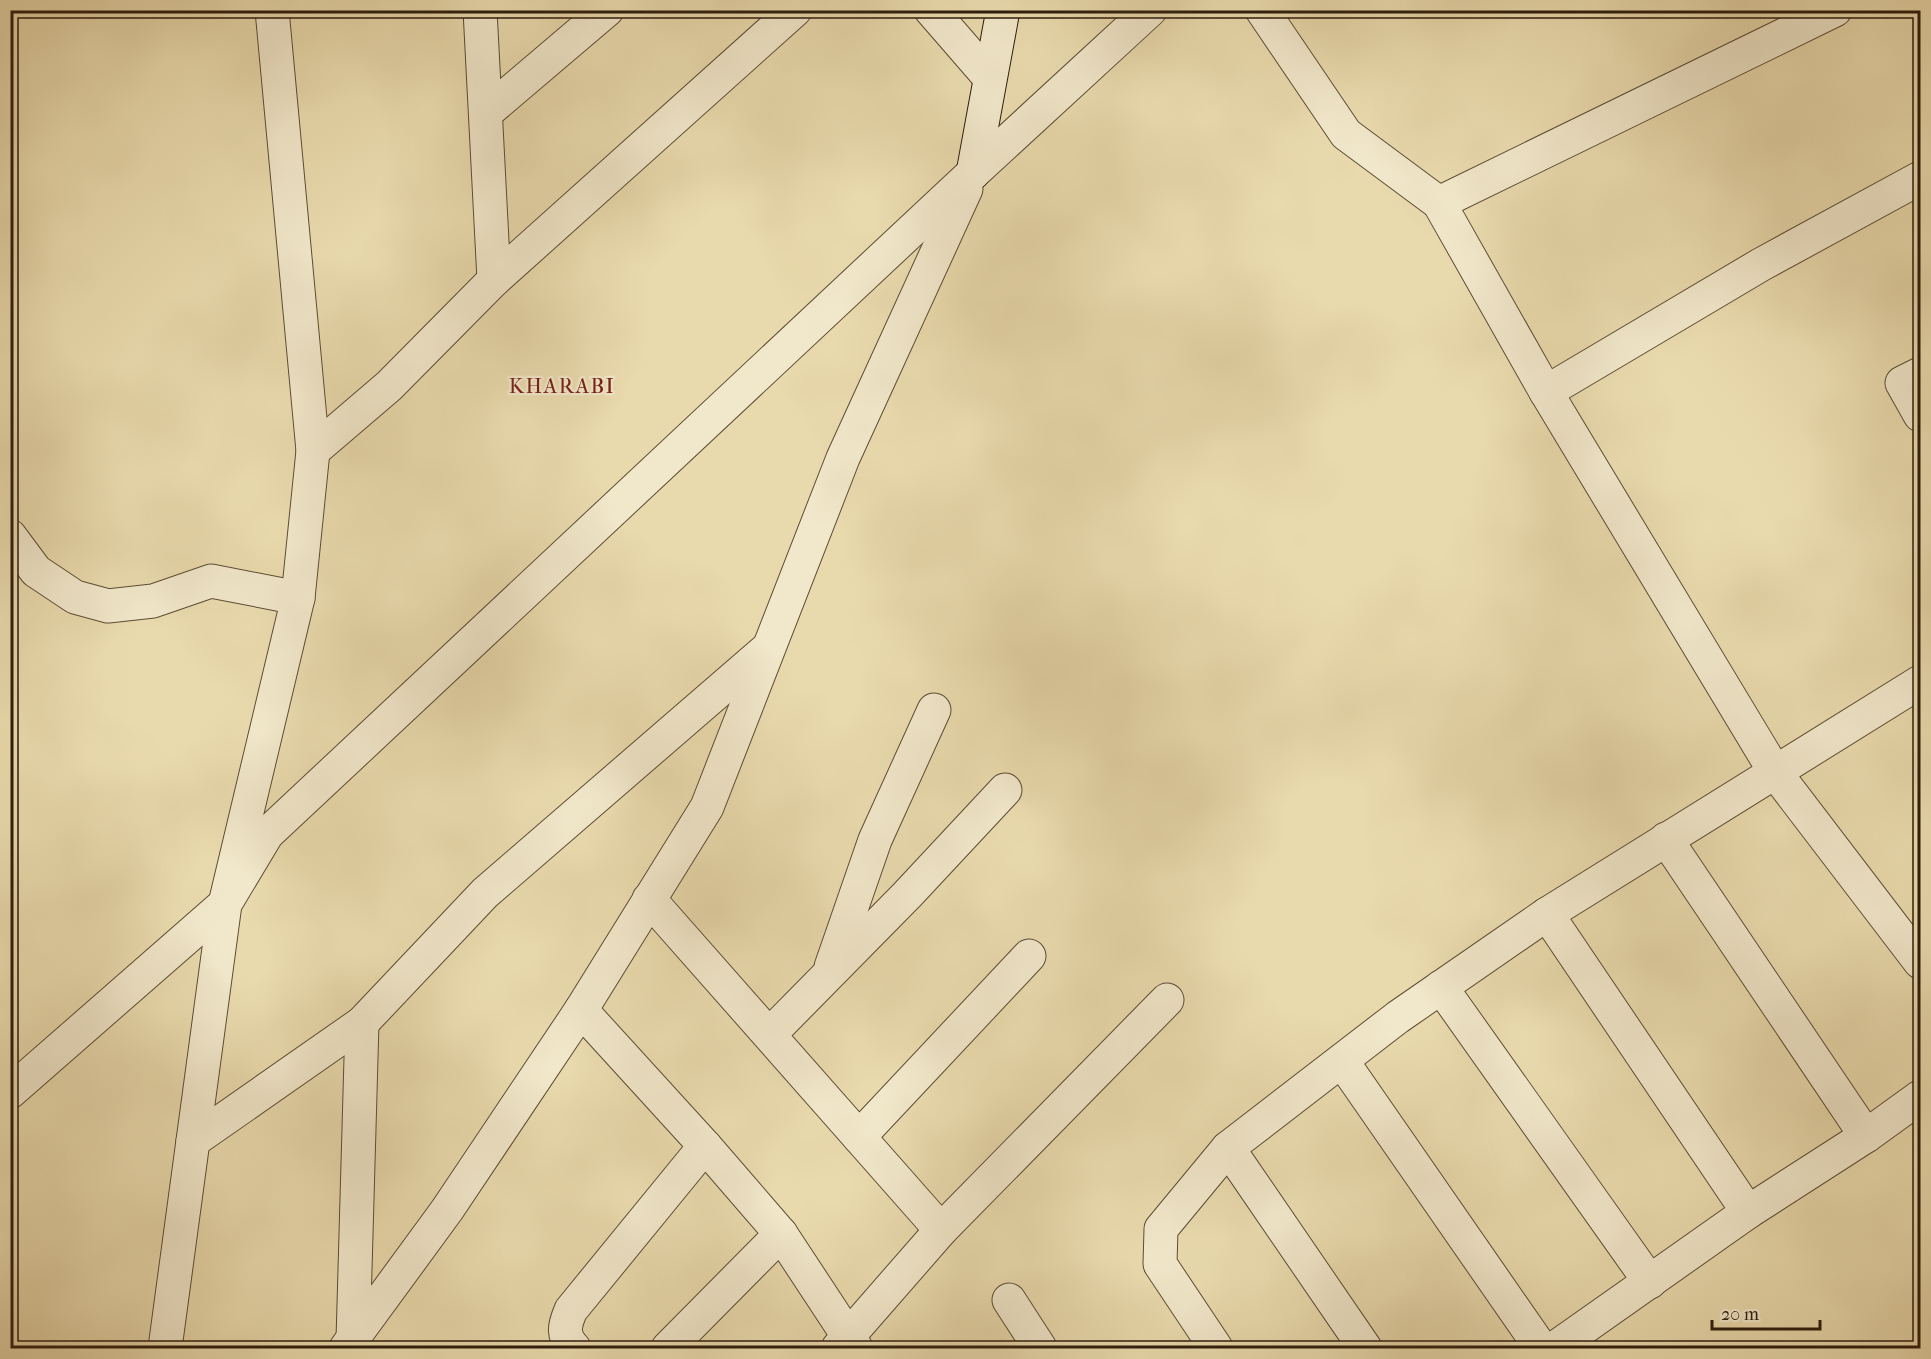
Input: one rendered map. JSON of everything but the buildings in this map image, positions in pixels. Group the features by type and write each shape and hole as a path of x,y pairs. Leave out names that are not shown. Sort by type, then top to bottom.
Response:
{"street":[{"path":"165,1348 225,904 298,598 313,451 272,10"},
{"path":"480,10 494,280"},
{"path":"487,112 607,10"},
{"path":"313,451 389,386 494,280 795,10"},
{"path":"930,10 990,78"},
{"path":"350,1344 447,1210 581,1010 706,807 843,458 973,173 1003,10"},
{"path":"10,1092 225,904 267,834 1150,10"},
{"path":"1262,10 1346,134 1439,203 1545,392 1775,772 1920,962"},
{"path":"1439,203 1835,10"},
{"path":"1545,392 1762,264 1920,178"},
{"path":"1920,374 1902,383 1920,415"},
{"path":"10,536 36,571 75,597 108,606 153,601 211,581 298,598"},
{"path":"193,1142 362,1023 485,893 769,647"},
{"path":"1216,1348 1161,1264 1161,1229 1228,1148 1398,1017 1547,914 1920,682"},
{"path":"830,972 875,840 934,710"},
{"path":"770,1034 907,895 1005,790"},
{"path":"1666,839 1866,1136"},
{"path":"649,899 941,1230"},
{"path":"1547,914 1748,1212"},
{"path":"859,1137 1029,956"},
{"path":"1441,987 1650,1282"},
{"path":"581,1010 705,1146 781,1234 848,1345 941,1230 1167,1000"},
{"path":"350,1344 362,1023"},
{"path":"1342,1061 1541,1348"},
{"path":"1555,1348 1748,1212 1866,1136 1920,1097"},
{"path":"574,1348 567,1341 565,1324 571,1310 705,1146"},
{"path":"1228,1148 1365,1348"},
{"path":"668,1348 781,1234"},
{"path":"1009,1300 1040,1348"}],"district":[{"name":"KHARABI","path":"562,386"}]}
